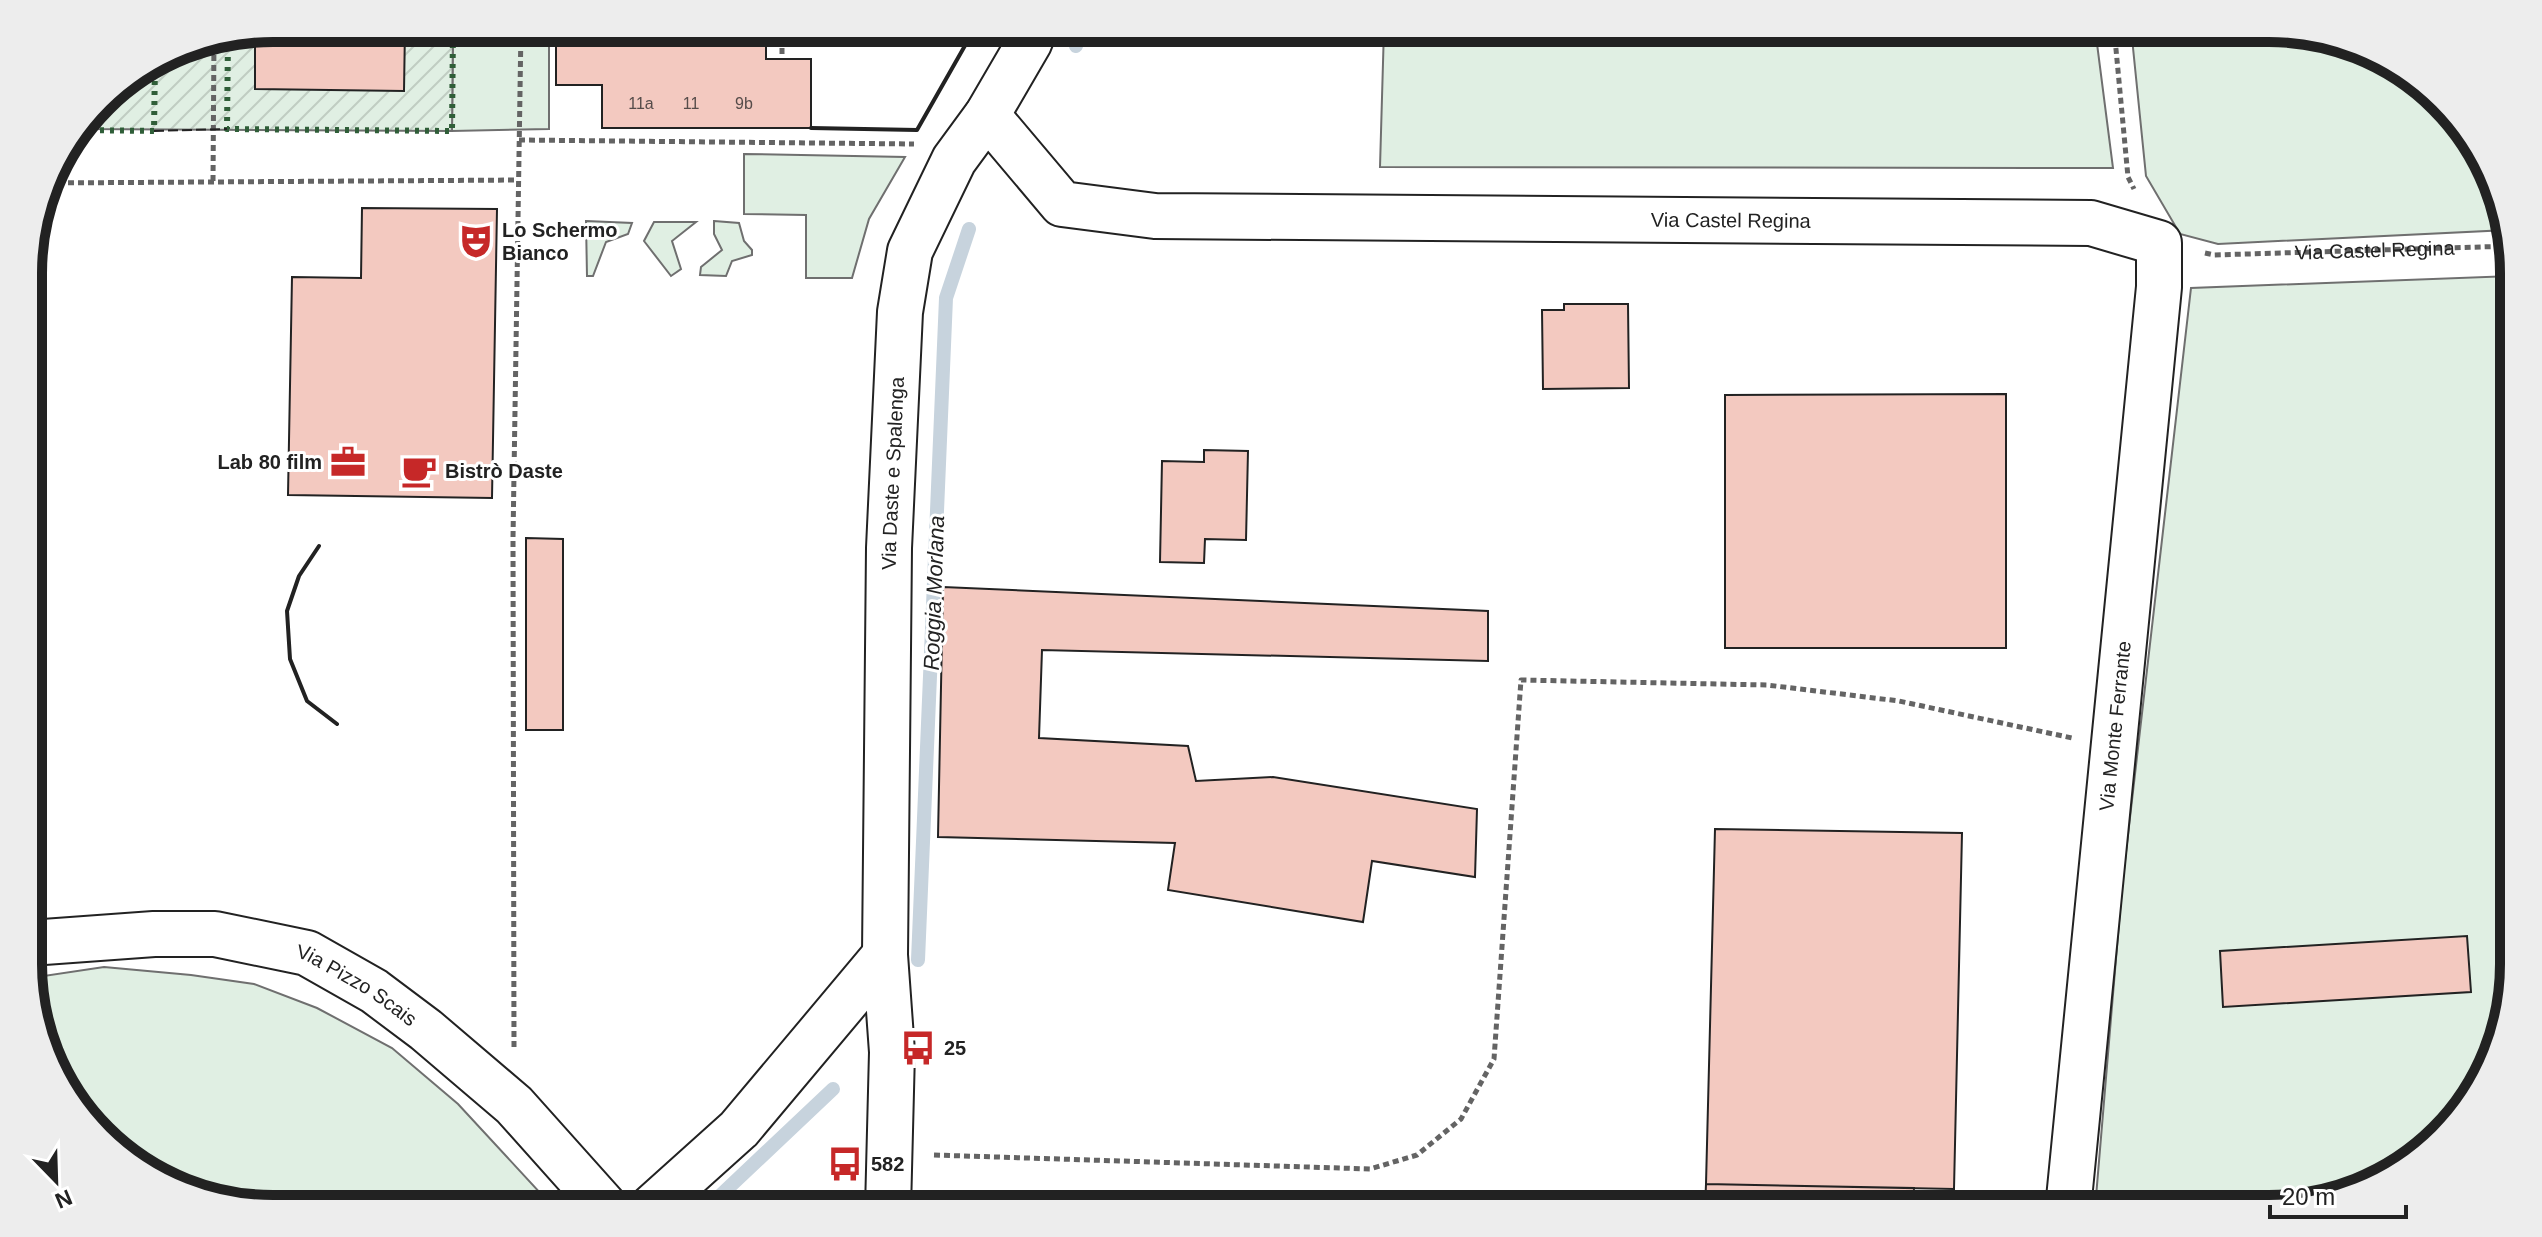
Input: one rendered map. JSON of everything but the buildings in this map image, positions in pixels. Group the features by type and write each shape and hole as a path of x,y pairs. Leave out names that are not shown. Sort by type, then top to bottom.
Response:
{"street":[{"name":"Via Daste e Spalenga","path":"888,1195 892,1052 885,955 889,548 900,312 910,251 954,160 987,115 1029,42"},
{"name":"Via Castel Regina","path":"987,115 1062,204 1155,216 2091,223 2159,243"},
{"name":"Via Monte Ferrante","path":"2069,1195 2159,287 2159,243"},
{"name":"Via Pizzo Scais","path":"42,942 154,934 215,934 307,953 374,991 426,1030 514,1105 594,1195"},
{"path":"667,1195 739,1129 885,955"}],"path":[{"path":"514,1105 513,538 521,42"},
{"path":"782,42 782,54"},
{"path":"2115,42 2128,177 2159,243"},
{"path":"213,181 214,50"},
{"path":"519,140 934,144 954,160"},
{"path":"61,183 518,180"},
{"name":"Via Castel Regina","path":"2159,243 2214,255 2498,246"},
{"path":"889,1154 1370,1169 1417,1155 1461,1119 1494,1059 1521,680 1767,685 1899,701 2113,747"}],"green space":[{"path":"258,42 453,42 452,131 93,129 132,90 157,73 184,60 228,46"},
{"path":"453,42 549,42 549,129 452,131"},
{"path":"1384,42 2097,42 2113,168 1380,167"},
{"path":"2132,42 2269,42 2314,46 2344,54 2398,81 2443,121 2469,157 2482,184 2496,231 2218,244 2180,234 2146,176"},
{"path":"744,154 905,157 869,219 852,278 806,278 806,215 744,214"},
{"path":"586,221 632,223 628,234 606,242 593,276 587,276"},
{"path":"714,221 739,223 744,241 752,250 752,255 732,261 726,276 700,275 701,267 722,250 714,234"},
{"path":"654,222 696,222 672,241 681,269 671,276 644,241"},
{"path":"2500,276 2498,994 2488,1039 2461,1093 2421,1138 2371,1171 2344,1183 2284,1195 2096,1195 2122,887 2191,288"},
{"path":"104,967 191,975 254,984 317,1008 392,1048 458,1104 542,1195 273,1195 243,1193 198,1183 144,1156 99,1116 81,1093 60,1053 50,1024 43,976"}],"waterway":[{"name":"Roggia Morlana","path":"1076,46 1077,42"},
{"name":"Roggia Morlana","path":"918,960 946,298 969,229"},
{"name":"Roggia Morlana","path":"721,1195 833,1089"}],"hedge":[{"path":"228,46 227,129 452,131 453,42"},
{"path":"92,130 154,131 155,74"}],"fence":[{"path":"154,131 227,129"}],"wall":[{"path":"811,128 917,130 967,42"},
{"path":"319,546 299,576 287,611 290,659 307,701 337,724"}],"place":[{"name":"Lo Schermo Bianco","path":"476,241"},
{"name":"Lab 80 film","path":"348,462"},
{"name":"Bistrò Daste","path":"419,471"},
{"name":"25","path":"918,1048"},
{"name":"582","path":"845,1164"}]}
